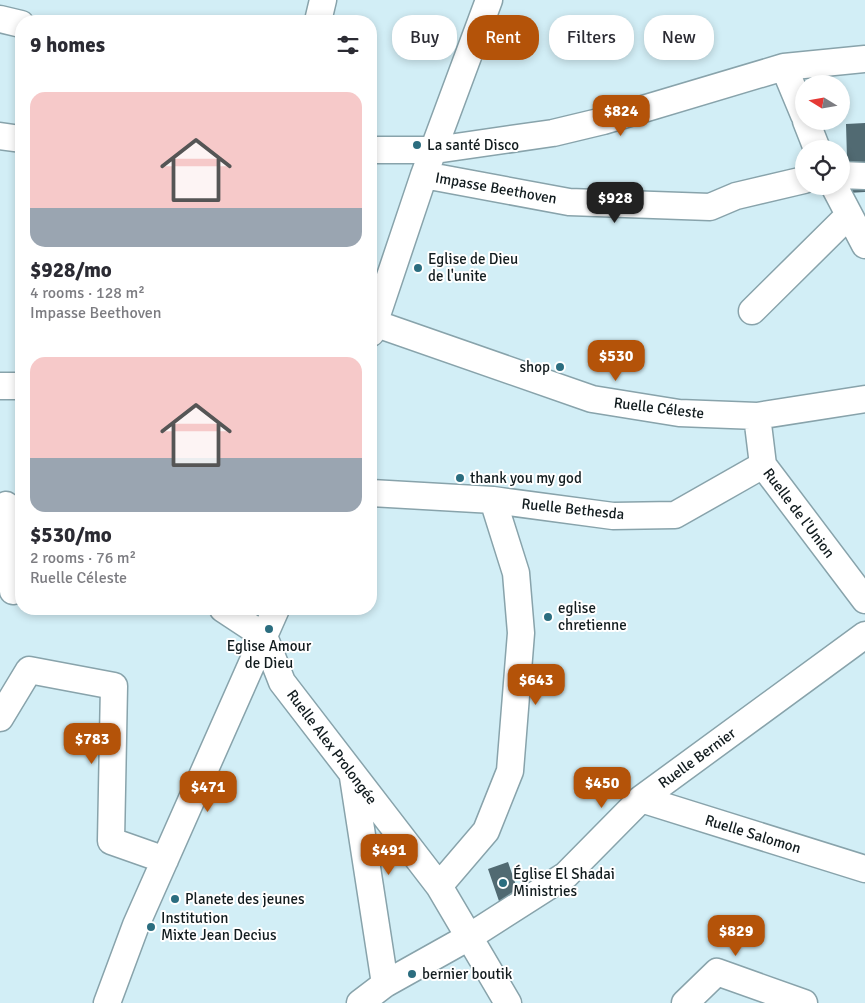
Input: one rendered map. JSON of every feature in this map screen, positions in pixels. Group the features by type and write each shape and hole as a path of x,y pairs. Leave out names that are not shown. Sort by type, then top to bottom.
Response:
{"street":[{"path":"319,15 323,0"},
{"path":"377,311 424,175 435,150 489,0"},
{"path":"0,19 15,23"},
{"path":"377,150 435,150 553,133 603,121 784,67 865,59"},
{"path":"784,67 795,93"},
{"path":"0,136 15,138"},
{"name":"Impasse Beethoven","path":"424,175 569,202 710,207 736,196 795,182"},
{"path":"850,175 865,176"},
{"path":"838,195 865,244"},
{"path":"752,311 848,216"},
{"name":"Ruelle Céleste","path":"377,328 592,399 679,412 757,416 865,398"},
{"path":"0,386 15,386"},
{"name":"Ruelle de l'Union","path":"757,416 763,465 865,600"},
{"name":"Ruelle Bethesda","path":"377,494 493,500 613,516 675,515 763,465"},
{"path":"439,886 486,831 510,771 520,633 516,573 493,500"},
{"path":"9,505 11,591"},
{"path":"232,615 264,636"},
{"path":"107,1003 136,925 273,615"},
{"name":"Ruelle Bernier","path":"360,1003 385,984 469,938 566,876 641,799 865,635"},
{"name":"Ruelle Alex Prolongée","path":"264,636 282,682 439,886 508,1003"},
{"path":"0,718 29,670 114,686 111,841 165,860"},
{"path":"353,775 385,984"},
{"name":"Ruelle Salomon","path":"641,799 865,869"},
{"path":"685,1003 717,972 804,1003"}],"building":[{"path":"865,123 865,192 850,193 850,140 846,140 846,130 850,130 850,124"},
{"path":"508,862 521,900 501,907 488,869"}],"place":[{"name":"La santé Disco","path":"417,145"},
{"name":"Eglise de Dieu de l'unite","path":"418,268"},
{"name":"shop","path":"560,367"},
{"name":"thank you my god","path":"460,478"},
{"name":"eglise chretienne","path":"548,617"},
{"name":"Eglise Amour de Dieu","path":"269,629"},
{"name":"Église El Shadai Ministries","path":"503,883"},
{"name":"Planete des jeunes","path":"175,899"},
{"name":"Institution Mixte Jean Decius","path":"151,927"},
{"name":"bernier boutik","path":"412,974"}]}
